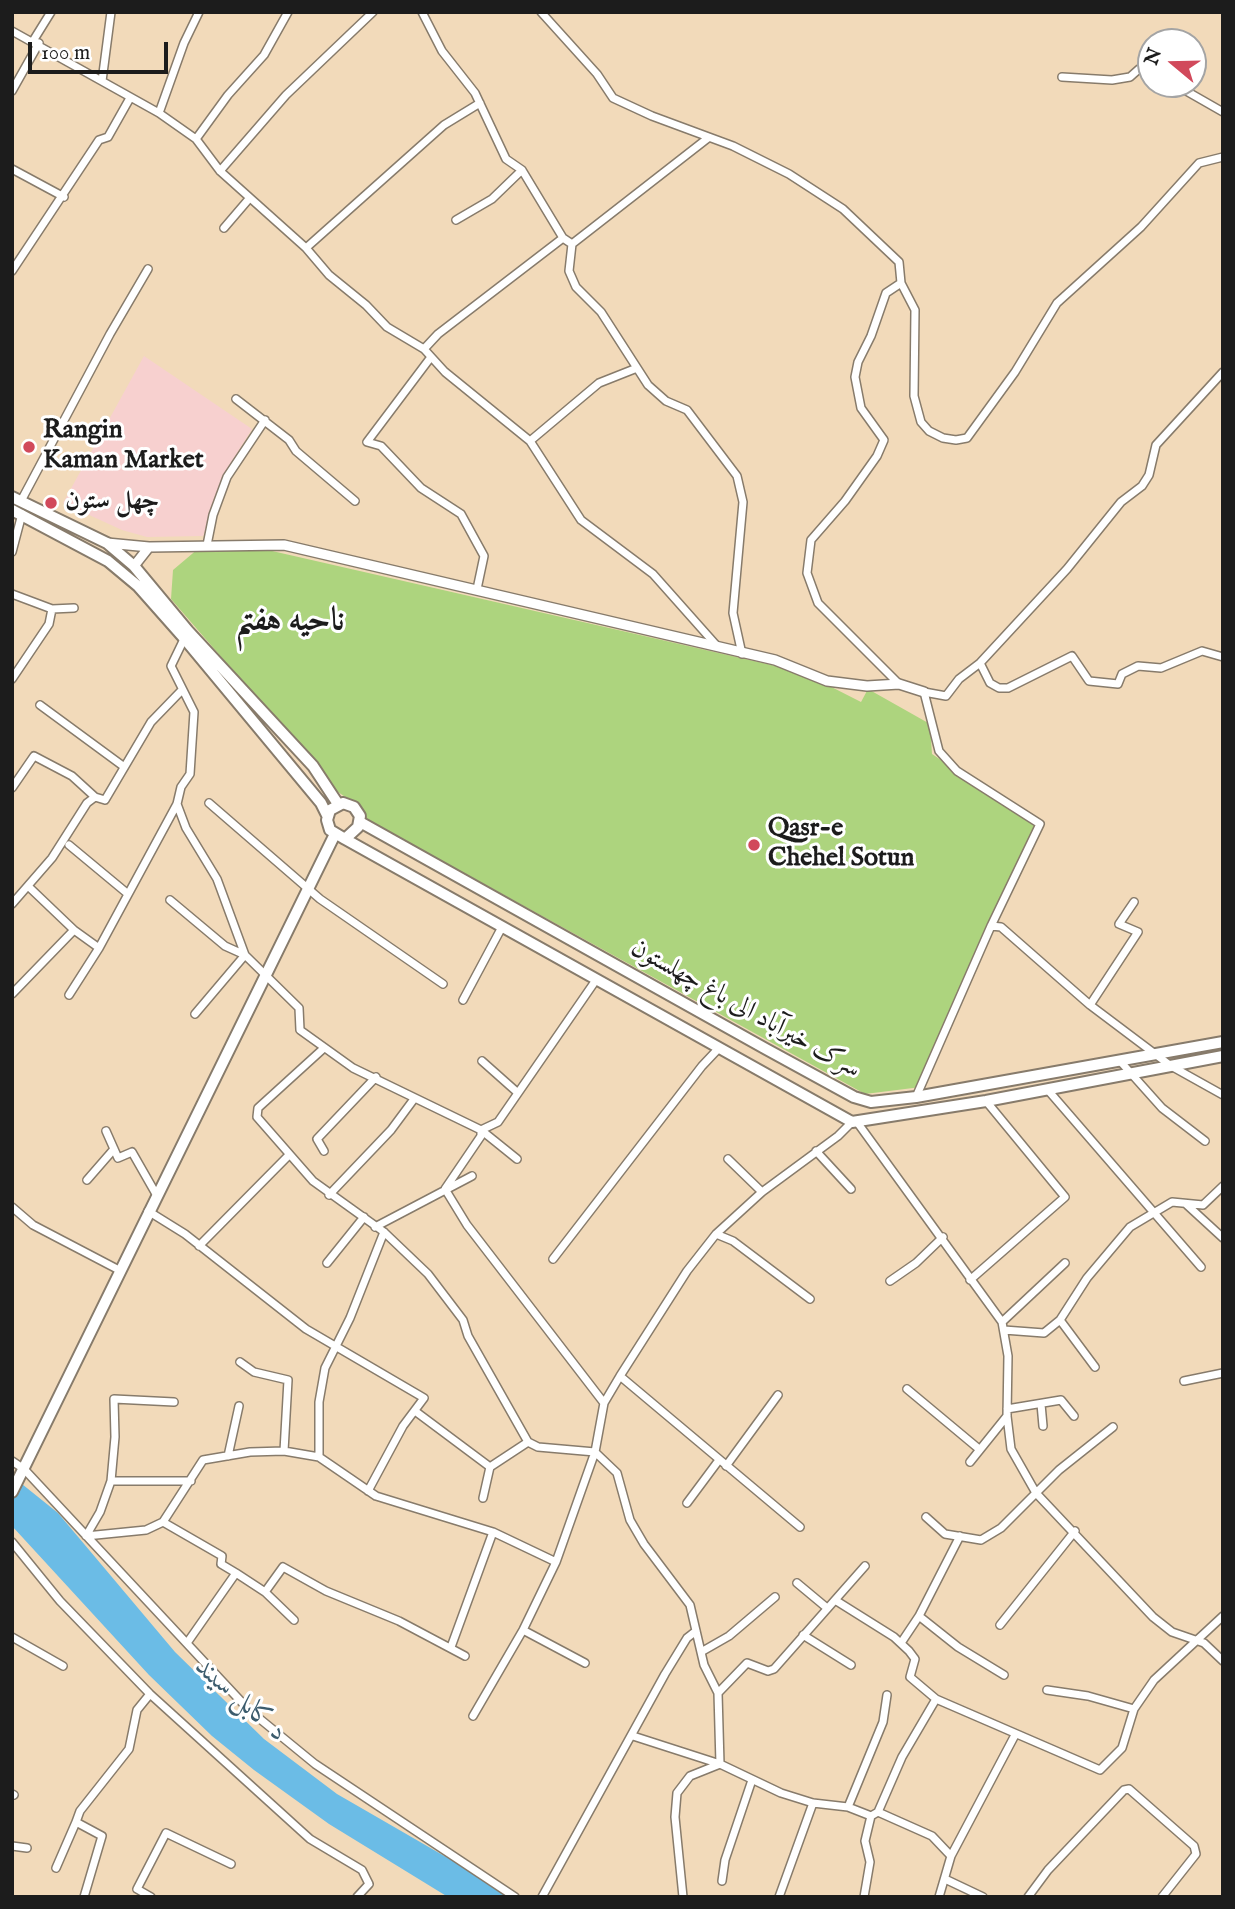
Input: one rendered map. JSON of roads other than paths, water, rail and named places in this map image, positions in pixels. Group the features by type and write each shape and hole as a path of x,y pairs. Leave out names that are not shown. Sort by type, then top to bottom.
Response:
{"main road":[{"path":"17,499 107,544 134,566 321,803 328,825 340,837 854,1122 986,1101 1223,1056"},
{"path":"12,1492 308,886 340,837 355,832 360,822 354,807 338,804 313,766 138,586 108,561 17,512"},
{"path":"327,815 338,804"},
{"name":"سرک خیرآباد الی باغ چهلستون","path":"360,822 854,1097 871,1102 916,1097 1223,1042"}],"street":[{"path":"12,91 51,12"},
{"path":"102,81 111,34 111,12"},
{"path":"159,113 184,43 199,12"},
{"path":"196,139 228,95 264,55 288,12"},
{"path":"220,171 286,95 373,12"},
{"path":"422,12 442,51 480,103 506,159 522,170 563,238 572,244"},
{"path":"541,12 597,74 613,98 733,146 789,174 843,209 899,262 901,283 915,310 914,396 921,422 943,438 967,438 1015,372 1057,303 1141,227 1199,163 1223,157"},
{"path":"12,31 159,113 196,139 220,171 248,200 306,248 329,275 366,304 387,327 424,349 445,372 530,441 581,520 653,574 720,649"},
{"path":"1062,77 1112,80 1130,77 1137,71"},
{"path":"1198,98 1223,112"},
{"path":"13,270 99,141 108,137 130,99"},
{"path":"306,248 444,125 480,103"},
{"path":"708,138 572,244 569,271 576,287 601,312 648,385 666,401 687,410 737,476 743,502 733,613 742,654"},
{"path":"12,169 64,197"},
{"path":"456,220 492,199 522,170"},
{"path":"224,228 248,200"},
{"path":"424,349 438,334 563,238"},
{"path":"17,499 148,269"},
{"path":"900,684 818,603 807,573 811,540 845,501 877,456 884,440 861,408 855,377 858,362 872,337 886,293 901,283"},
{"path":"431,357 367,442 381,446 421,488 461,514 484,556 477,589"},
{"path":"530,441 599,383 637,368"},
{"path":"107,544 149,547 284,545 775,660 827,681 867,686 900,684 946,696 959,679 980,663 1067,569 1121,502 1142,486 1149,475 1156,445 1223,372"},
{"path":"236,399 289,440 296,451 355,501"},
{"path":"206,545 213,515 227,477 265,420"},
{"path":"12,552 17,512"},
{"path":"134,566 149,547"},
{"path":"12,594 52,609 74,608"},
{"path":"12,679 49,624 52,609"},
{"path":"69,995 99,948 190,774 194,712 171,666 186,634"},
{"path":"980,663 990,682 999,688 1008,688 1072,656 1080,672 1089,681 1098,684 1118,684 1122,674 1138,666 1161,668 1202,651 1223,657"},
{"path":"12,788 34,756 72,776 94,797 105,800 151,722 182,690"},
{"path":"916,1097 991,926 1040,824 957,771 939,751 924,692"},
{"path":"40,705 123,766"},
{"path":"12,904 29,887 94,797"},
{"path":"177,803 186,828 217,879 244,956"},
{"path":"209,803 308,886 320,900 443,984"},
{"path":"69,845 128,894"},
{"path":"29,887 74,930 99,948"},
{"path":"170,900 225,946 244,956 299,1008 300,1030 324,1048 353,1068 481,1130 517,1159"},
{"path":"1090,1005 1138,932 1119,924 1134,902"},
{"path":"991,926 1002,927 1090,1005 1158,1053 1171,1066 1223,1095"},
{"path":"463,1000 502,927"},
{"path":"12,994 74,930"},
{"path":"195,1014 244,956"},
{"path":"481,1130 498,1122 596,980"},
{"path":"324,1048 256,1113 289,1155 329,1195 384,1232 428,1274 463,1320 468,1336 528,1442 537,1447 595,1452 617,1473 630,1520 643,1544 690,1605 701,1652 718,1693 720,1764"},
{"path":"553,1259 702,1066 719,1048"},
{"path":"482,1061 518,1093"},
{"path":"1120,1061 1163,1108 1205,1141"},
{"path":"324,1151 317,1139 376,1077"},
{"path":"1047,1089 1201,1267"},
{"path":"329,1195 391,1130 414,1099"},
{"path":"970,1280 1065,1196 986,1101"},
{"path":"473,1716 523,1630 556,1562 595,1452 604,1403 687,1271 716,1234 762,1192 854,1122 943,1237 1003,1326 1008,1356 1007,1413 1011,1449 1036,1493 1153,1616 1172,1632 1204,1643 1223,1661"},
{"path":"445,1189 481,1136 481,1130"},
{"path":"106,1131 119,1159 132,1152 156,1194"},
{"path":"87,1181 114,1149"},
{"path":"816,1151 850,1189"},
{"path":"199,1246 289,1155"},
{"path":"728,1159 762,1192"},
{"path":"375,1227 472,1176"},
{"path":"1003,1326 1044,1333 1060,1320 1087,1278 1130,1227 1171,1202 1203,1205 1223,1186"},
{"path":"445,1189 467,1225 604,1403"},
{"path":"1186,1203 1223,1238"},
{"path":"148,1211 186,1234 276,1307 337,1348 424,1398 393,1443 368,1491"},
{"path":"14,1213 119,1270"},
{"path":"327,1263 364,1217"},
{"path":"319,1458 322,1383 328,1361 337,1348 384,1232"},
{"path":"716,1234 733,1241 810,1299"},
{"path":"890,1281 916,1263 943,1237"},
{"path":"1003,1326 1065,1263"},
{"path":"1060,1320 1095,1367"},
{"path":"240,1362 254,1372 288,1380 284,1451"},
{"path":"1184,1381 1223,1373"},
{"path":"620,1376 800,1527"},
{"path":"907,1390 979,1449"},
{"path":"726,1466 778,1395"},
{"path":"86,1536 100,1512 111,1481 115,1437 114,1399 174,1402"},
{"path":"970,1462 1007,1413 1061,1400 1074,1416"},
{"path":"1041,1404 1044,1426"},
{"path":"228,1457 239,1406"},
{"path":"415,1412 490,1467"},
{"path":"926,1517 940,1532 981,1539 1001,1528 1059,1470 1113,1427"},
{"path":"483,1498 490,1467 528,1442"},
{"path":"86,1536 146,1530 163,1522 200,1462 284,1451 319,1458 368,1491 398,1504 493,1532 556,1562"},
{"path":"687,1503 719,1460"},
{"path":"12,1461 249,1710 316,1764 515,1897"},
{"path":"111,1481 191,1480"},
{"path":"163,1522 222,1556 221,1564 265,1592 294,1620"},
{"path":"1000,1625 1075,1531"},
{"path":"451,1647 493,1532"},
{"path":"901,1643 919,1616 960,1536"},
{"path":"12,1542 61,1601 150,1694 310,1839 362,1870 369,1884 357,1897"},
{"path":"718,1693 747,1663 768,1671 774,1669 865,1566"},
{"path":"265,1592 283,1567 326,1591 399,1621 466,1656"},
{"path":"187,1643 236,1573"},
{"path":"797,1583 827,1608"},
{"path":"701,1652 729,1636 775,1597"},
{"path":"835,1600 901,1643 915,1659 910,1677 936,1699 1100,1770 1122,1748 1134,1709 1154,1680 1223,1616"},
{"path":"919,1616 958,1647 1004,1675"},
{"path":"523,1630 585,1663"},
{"path":"542,1897 665,1674 687,1638 696,1632"},
{"path":"803,1635 851,1665"},
{"path":"12,1637 63,1666"},
{"path":"1047,1690 1088,1696 1134,1709"},
{"path":"56,1868 80,1811 129,1749 137,1710 150,1694"},
{"path":"848,1807 883,1722 887,1695"},
{"path":"864,1897 870,1863 865,1841 874,1814 902,1757 936,1699"},
{"path":"939,1897 951,1856 1015,1735"},
{"path":"633,1736 720,1764 752,1780 813,1803 848,1807 874,1814 932,1836 951,1856"},
{"path":"683,1897 675,1817 677,1793 690,1776 720,1764"},
{"path":"722,1881 725,1860 752,1780"},
{"path":"1028,1897 1048,1870 1124,1790 1129,1789 1194,1846 1196,1854 1162,1897"},
{"path":"779,1897 813,1803"},
{"path":"76,1822 102,1836 84,1897"},
{"path":"151,1897 137,1889 166,1833 231,1864"},
{"path":"12,1846 27,1848"},
{"path":"945,1879 983,1897"}],"water":[{"path":"12,1476 58,1513 175,1652 264,1739 337,1794 479,1876 507,1897 448,1897 329,1824 212,1736 149,1675 12,1526"}],"place":[{"name":"Rangin Kaman Market","path":"29,447"},
{"name":"چهل ستون","path":"51,503"},
{"name":"Qasr-e Chehel Sotun","path":"754,845"}],"district":[{"name":"ناحیه هفتم","path":"290,623"}],"water label":[{"name":"د کابل سيند","path":"240,1701"}]}
